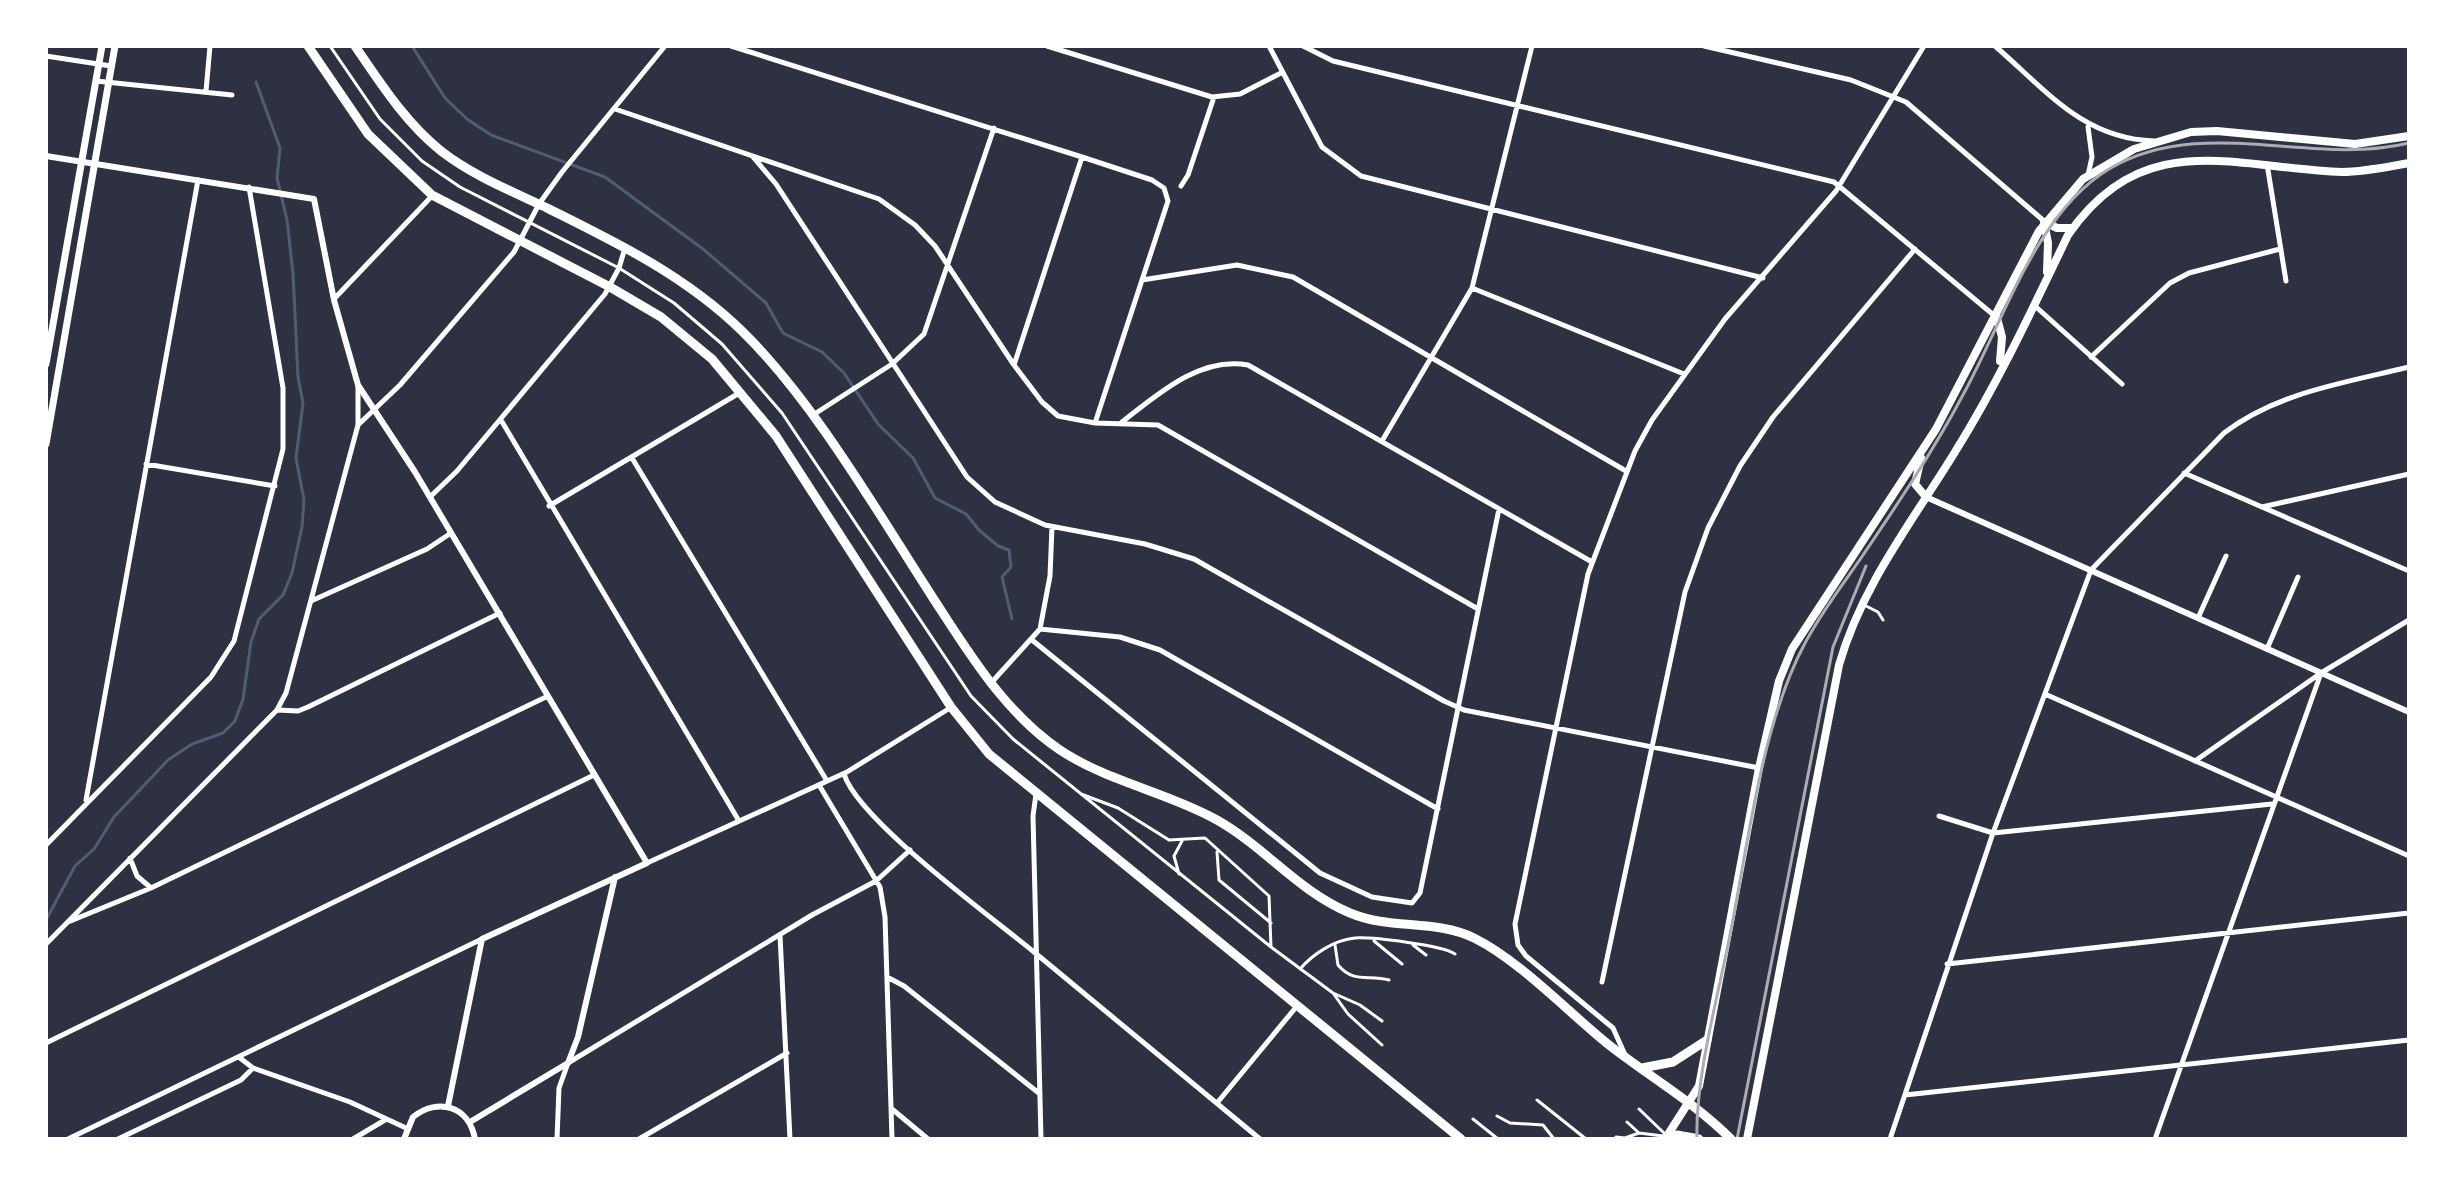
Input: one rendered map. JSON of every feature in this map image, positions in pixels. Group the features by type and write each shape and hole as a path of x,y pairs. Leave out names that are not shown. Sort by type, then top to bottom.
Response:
{"highway":[{"path":"308,46 368,134 432,195 610,287 661,317 712,359 776,436 951,707 989,754 1461,1139"},
{"path":"355,46 404,115 442,151 466,167 625,247 674,276 741,331 783,377 991,683 1017,714 1058,749 1110,777 1216,819 1331,905 1356,916 1436,927 1479,941 1627,1058 1690,1103 1731,1139"},
{"path":"1642,1068 1673,1062 1707,1040"},
{"path":"1666,1138 1699,1139"}],"main road":[{"path":"46,364 102,46"},
{"path":"46,444 115,46"},
{"path":"1666,1138 1699,1086 1759,768 1779,681 1804,627 1931,435 1997,318 2044,222 2088,175 2134,149 2191,132 2217,131 2355,144 2409,136"},
{"path":"1747,1139 1839,665 1861,603 1880,566 1926,497 1987,392 2073,228 2101,199 2127,180 2152,169 2199,158 2343,172 2409,163"},
{"path":"2044,222 2057,228 2073,228"},
{"path":"2043,285 2049,257 2044,222"},
{"path":"1987,392 2002,351 1997,318"},
{"path":"1926,497 1916,488 1915,479 1931,435"}],"street":[{"path":"206,91 210,46"},
{"path":"358,425 373,413 521,242 539,204 562,172 665,46"},
{"path":"731,46 994,128 1152,180 1164,188 1168,201 1095,423"},
{"path":"1047,46 1214,97 1240,94 1281,73"},
{"path":"1269,46 1322,147 1346,168 1361,176 1763,278"},
{"path":"1303,46 1333,61 1839,185 1997,318"},
{"path":"1382,441 1472,288 1532,46"},
{"path":"1704,46 1851,80 1895,96 1906,102 2044,222"},
{"path":"1627,1058 1613,1028 1518,945 1515,924 1592,562 1626,471 1652,420 1684,374 1839,185 1924,46"},
{"path":"1995,46 2088,126 2129,139 2155,141"},
{"path":"46,56 111,66"},
{"path":"96,81 232,95"},
{"path":"1181,186 1188,175 1214,97"},
{"path":"615,109 879,199 915,225 948,265 1014,365 1042,402 1058,416 1095,423 1146,423 1174,432 1478,609"},
{"path":"2088,126 2092,157 2088,175"},
{"path":"811,417 892,364 924,334 994,128"},
{"path":"46,156 291,193 308,196 318,204 334,300 358,385 373,413 430,497 647,863"},
{"path":"753,157 776,184 892,364 975,485 995,502 1052,527 1145,544 1194,559 1459,707 1759,768"},
{"path":"1014,365 1082,157"},
{"path":"2267,163 2286,281"},
{"path":"86,801 198,180"},
{"path":"46,845 220,666 234,641 283,449 283,388 249,186"},
{"path":"334,300 432,195"},
{"path":"430,497 501,420 610,287 625,247"},
{"path":"1602,982 1685,592 1717,509 1773,417 1915,249"},
{"path":"2091,357 2170,283 2189,273 2280,249"},
{"path":"1141,280 1214,266 1237,265 1276,272 1336,300 1626,471"},
{"path":"1472,288 1684,374"},
{"path":"2034,305 2122,384"},
{"path":"1121,423 1194,372 1221,363 1235,363 1268,374 1592,562"},
{"path":"1890,1139 1993,833 2091,570 2224,433 2265,406 2285,397 2409,367"},
{"path":"46,944 277,710 286,693 358,425 358,385"},
{"path":"549,506 742,392"},
{"path":"501,420 549,506 739,821"},
{"path":"632,458 827,781"},
{"path":"146,464 275,486"},
{"path":"2184,473 2409,571"},
{"path":"2262,507 2409,474"},
{"path":"1926,497 2409,712"},
{"path":"1032,640 1320,873 1348,889 1400,903 1412,903 1420,893 1499,509"},
{"path":"991,683 1040,629 1050,576 1052,527"},
{"path":"311,601 427,549 451,533"},
{"path":"2198,618 2226,556"},
{"path":"2267,649 2298,577"},
{"path":"277,710 298,711 500,613"},
{"path":"2194,761 2321,673 2409,620"},
{"path":"1040,629 1120,637 1160,650 1438,809"},
{"path":"2155,1139 2321,673"},
{"path":"2044,693 2409,856"},
{"path":"67,922 151,888 548,696"},
{"path":"68,1139 482,939 844,774 951,707"},
{"path":"844,774 847,784 863,803 910,850 982,913 1037,954 1260,1139"},
{"path":"46,1043 594,775"},
{"path":"819,785 876,881 885,917 892,1139"},
{"path":"1036,793 1041,1139"},
{"path":"1939,816 1993,833 2272,804"},
{"path":"470,1122 780,935 876,881 910,850"},
{"path":"130,858 137,876 151,888"},
{"path":"557,1139 559,1088 578,1037 615,877"},
{"path":"1947,964 2409,913"},
{"path":"780,935 790,1139"},
{"path":"448,1106 482,939"},
{"path":"887,977 904,986 1040,1095"},
{"path":"1217,1103 1297,1006"},
{"path":"1905,1095 2409,1040"},
{"path":"639,1139 787,1053"},
{"path":"240,1058 253,1068 350,1102 406,1128"},
{"path":"118,1139 241,1080 253,1068"},
{"path":"404,1139 406,1128 423,1109 448,1106 470,1122 475,1139"},
{"path":"891,1109 928,1139"},
{"path":"353,1139 386,1120"}],"lane":[{"path":"330,46 380,119 405,146 450,182 619,268 699,323 765,390 971,696 1013,739 1271,947 1333,993 1360,1005 1382,1021"},
{"path":"1861,603 1876,609 1883,620"},
{"path":"1076,792 1118,808 1161,836 1182,841"},
{"path":"1180,876 1174,856 1182,841 1193,836 1205,838 1217,852 1265,891 1270,901 1271,947"},
{"path":"1217,852 1219,880 1271,923"},
{"path":"1300,969 1312,956 1355,938 1439,947 1455,954"},
{"path":"1374,941 1402,964"},
{"path":"1335,945 1338,965 1349,976 1362,980 1389,980"},
{"path":"1413,945 1426,955"},
{"path":"1333,993 1348,1014 1382,1045"},
{"path":"1537,1100 1586,1139"},
{"path":"1639,1109 1666,1138"},
{"path":"1497,1116 1510,1123 1543,1125 1554,1139"},
{"path":"1473,1119 1498,1139"},
{"path":"1627,1122 1639,1133"},
{"path":"1616,1137 1625,1138 1639,1133 1666,1138"}],"waterway":[{"path":"412,46 445,98 467,119 491,135 605,177 703,249 766,303 783,333 822,352 844,373 878,424 913,458 935,498 966,514 998,546 1009,550 1011,567 1002,577 1012,619"},
{"path":"46,920 75,866 94,849 114,817 168,760 192,744 223,733 235,721 243,699 251,642 259,619 283,595 292,573 302,527 304,500 296,458 303,403 298,377 287,220 277,178 280,148 256,82"}],"railway":[{"path":"1697,1139 1703,1066 1757,789 1776,713 1789,678 1817,622 1902,498 1940,435 1979,364 2024,270 2061,212 2083,188 2109,169 2145,153 2182,145 2219,143 2372,149 2409,143"},
{"path":"1737,1139 1833,647 1866,566"}]}
